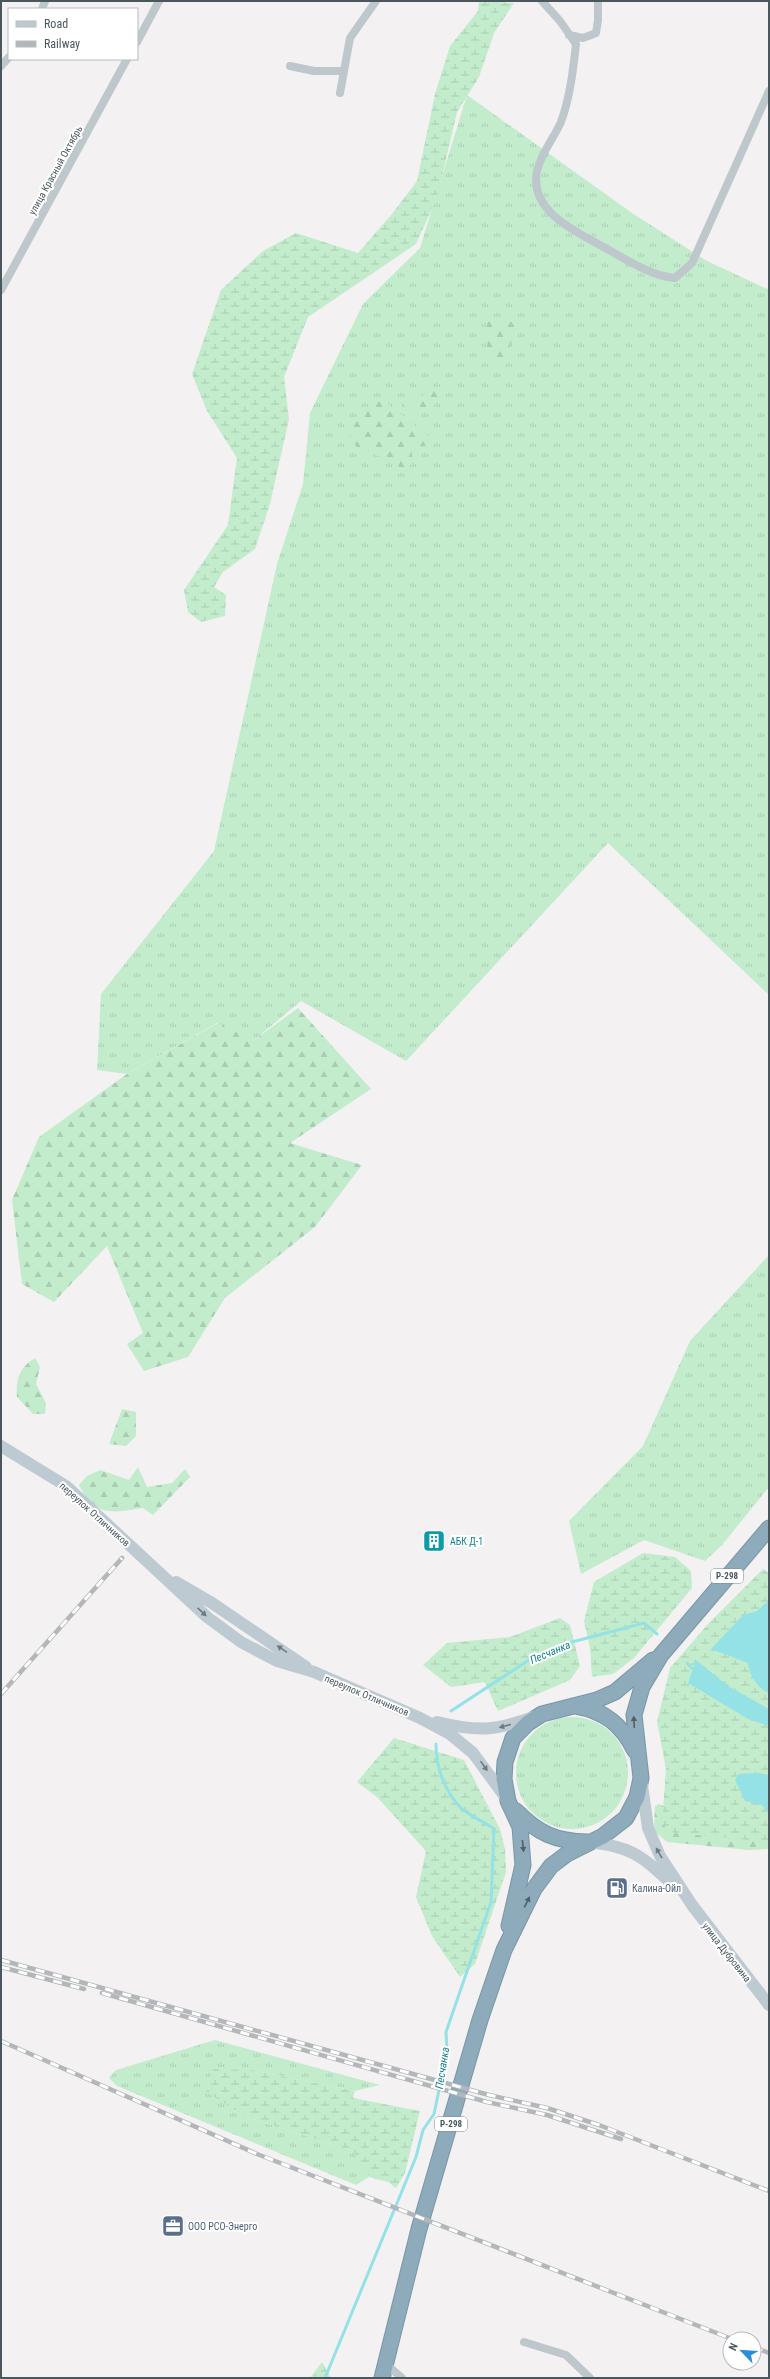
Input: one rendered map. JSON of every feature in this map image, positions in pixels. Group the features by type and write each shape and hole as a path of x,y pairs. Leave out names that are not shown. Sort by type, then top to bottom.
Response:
{"highway":[{"name":"Р-298","path":"504,1950 534,1889 545,1873 567,1854 587,1842 608,1833 626,1818 637,1797 642,1778 634,1725 635,1705 642,1687 661,1655 769,1528"},
{"name":"Р-298","path":"384,2371 419,2229 480,2020 504,1950 523,1865 522,1838 504,1780 507,1752 520,1730 542,1714 575,1706 615,1692 661,1655"},
{"name":"Р-298","path":"575,1706 591,1708 614,1721 626,1736 640,1761"},
{"name":"Р-298","path":"511,1805 529,1824 549,1836 572,1842 587,1842"}],"main road":[{"name":"переулок Отличников","path":"1,1446 66,1486 163,1576 212,1603 314,1672 420,1718"},
{"path":"420,1718 465,1729 479,1730 501,1728 542,1714"},
{"path":"420,1718 450,1734 467,1747 480,1761 511,1805"},
{"path":"642,1778 645,1810 651,1838 687,1898"},
{"path":"587,1842 624,1848 638,1855 687,1898"},
{"name":"улица Дубровина","path":"687,1898 769,2005"}],"street":[{"path":"138,40 159,1"},
{"path":"340,94 350,38 376,1"},
{"path":"542,1 576,44 570,87 561,121 537,171 537,187 541,202 552,214 585,237 628,260 668,278 675,278 692,263 769,91"},
{"path":"569,35 583,38 596,33 598,1"},
{"path":"1,66 8,58"},
{"name":"улица Красный Октябрь","path":"1,290 127,60"},
{"path":"290,66 314,71 344,71"},
{"path":"524,2342 566,2355 590,2378"},
{"path":"384,2371 402,2378"}],"green space":[{"path":"479,1 514,3 494,33 479,77 457,112 437,198 416,244 308,317 284,377 289,419 270,504 255,549 223,572 214,587 226,595 225,616 201,622 188,612 184,590 228,525 237,458 207,411 192,374 221,290 263,251 296,233 358,253 392,214 417,181 435,94 450,46 478,11"},
{"path":"467,95 632,213 707,261 767,289 769,286 769,995 608,843 406,1061 301,1001 253,1041 217,1023 127,1074 97,1070 101,994 214,851 277,564 303,484 310,413 363,304 420,248"},
{"path":"503,320 522,325 508,349 502,364 490,360 486,333 487,322"},
{"path":"432,387 441,393 430,413 403,410 402,402 421,397"},
{"path":"383,400 436,442 427,446 411,447 413,462 406,470 376,455 357,448 348,431 371,405"},
{"path":"298,1008 371,1089 290,1143 362,1165 315,1227 225,1298 188,1357 144,1371 127,1344 143,1333 107,1246 54,1302 22,1284 12,1200 39,1137 127,1074 218,1023 253,1041"},
{"path":"769,1255 769,1487 722,1545 705,1561 644,1540 581,1574 569,1521 643,1446 690,1341"},
{"path":"35,1358 40,1367 36,1384 46,1403 45,1414 33,1414 17,1397 17,1385 20,1374 25,1366"},
{"path":"122,1409 136,1412 136,1436 126,1446 109,1444"},
{"path":"138,1467 147,1487 172,1483 185,1469 190,1477 153,1515 143,1508 114,1511 98,1508 85,1495 79,1485 87,1476 100,1470 129,1480"},
{"path":"643,1553 675,1557 691,1571 692,1588 634,1658 613,1674 592,1677 590,1648 584,1621 594,1582"},
{"path":"763,1569 769,1573 769,1842 674,1833 662,1824 666,1769 657,1722 670,1668 708,1624"},
{"path":"560,1618 570,1625 580,1666 570,1680 498,1711 485,1682 451,1687 423,1665 447,1643 510,1637"},
{"path":"572,1717 594,1721 612,1733 624,1751 628,1773 624,1795 612,1813 594,1825 572,1829 550,1825 532,1813 520,1795 516,1773 520,1751 532,1733 550,1721"},
{"path":"394,1738 464,1760 500,1829 505,1849 506,1872 475,1964 460,1977 432,1936 416,1897 426,1851 377,1797 357,1782"},
{"path":"659,1804 675,1811 769,1834 769,1849 749,1850 667,1842 654,1831 655,1806"},
{"path":"215,2040 380,2085 355,2091 252,2070 247,2117 353,2151 369,2177 356,2185 117,2086 109,2078 116,2070"},
{"path":"213,2069 252,2070 355,2091 353,2098 420,2111 405,2173 396,2188 388,2182 369,2177 353,2151 247,2117 206,2092"},
{"path":"322,2362 331,2378 310,2378"}],"water":[{"path":"769,1600 769,1693 761,1688 755,1681 750,1672 748,1663 711,1649 743,1615 757,1611"},
{"path":"696,1660 728,1686 769,1709 769,1726 748,1719 688,1683"},
{"path":"759,1773 769,1775 769,1813 762,1805 745,1801 735,1780 739,1774"}],"waterway":[{"name":"Песчанка","path":"451,1711 532,1658 572,1642 644,1623 657,1634"},
{"name":"Песчанка","path":"687,1663 694,1670"},
{"name":"Песчанка","path":"325,2378 416,2157 423,2130 434,2114 447,2052 446,2032 491,1902 494,1829 471,1815 454,1800 445,1786 439,1770 436,1744"}],"railway":[{"path":"1,1694 122,1558"},
{"path":"1,1960 489,2095 547,2108 599,2125 769,2191"},
{"path":"1,1967 84,1989"},
{"path":"102,1993 487,2102 547,2115 621,2139"},
{"path":"1,2041 257,2154 722,2335"},
{"path":"762,2350 769,2353"}],"place":[{"name":"АБК Д-1","path":"434,1541"},
{"name":"Калина-Ойл","path":"617,1888"},
{"name":"ООО РСО-Энерго","path":"173,2226"}]}
